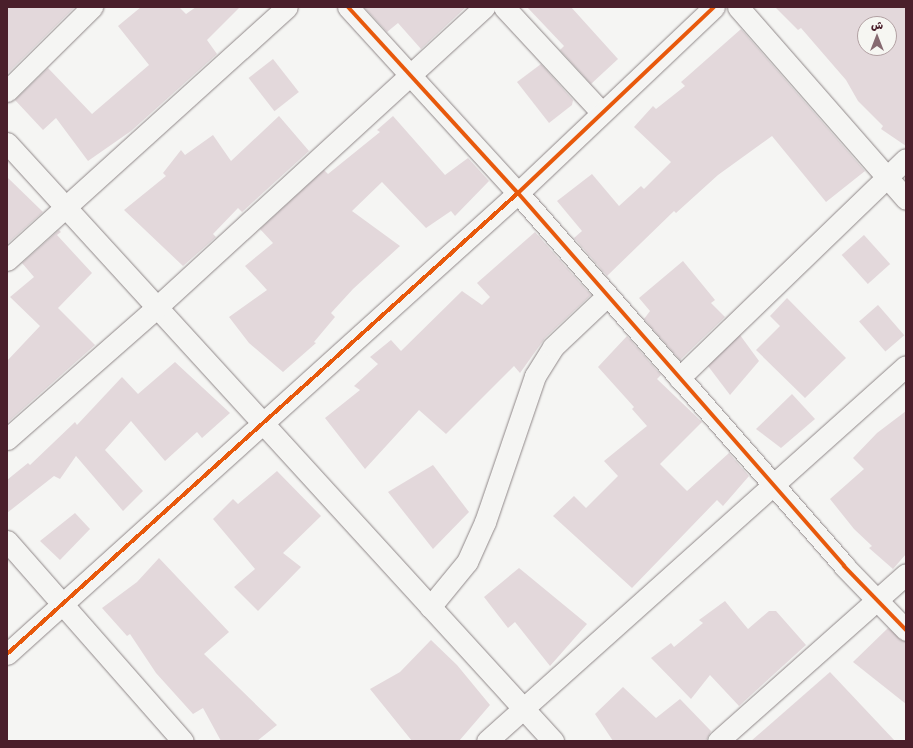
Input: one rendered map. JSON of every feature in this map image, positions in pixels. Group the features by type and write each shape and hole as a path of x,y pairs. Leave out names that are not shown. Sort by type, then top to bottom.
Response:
{"street":[{"path":"7,91 92,7"},
{"path":"348,7 518,193 772,487 906,630"},
{"path":"7,439 157,307 411,76 484,7"},
{"path":"504,7 602,113"},
{"path":"7,654 518,193 714,7"},
{"path":"738,7 906,199"},
{"path":"7,260 275,11"},
{"path":"7,143 553,741"},
{"path":"679,378 906,159"},
{"path":"430,607 467,562 485,522 535,376 553,347 607,296"},
{"path":"487,741 522,708 772,487 906,366"},
{"path":"7,541 183,741"},
{"path":"718,741 906,574"}],"building":[{"path":"7,7 75,7 7,74"},
{"path":"141,7 179,7 186,14 196,7 240,7 207,40 217,54 131,131 88,161 56,118 43,130 15,100 48,68 92,114 149,65 118,26"},
{"path":"364,7 466,7 421,49 398,23 387,32"},
{"path":"527,7 571,7 618,59 591,84 560,50 564,46"},
{"path":"775,7 906,7 906,146 881,129 883,126 858,101 846,80 801,28 798,30"},
{"path":"741,29 865,171 826,202 772,136 718,175 676,213 674,211 607,276 574,238 582,231 557,201 592,174 619,206 641,186 644,189 671,162 634,127 653,106 656,109 685,86 681,82"},
{"path":"273,59 299,92 274,111 249,78"},
{"path":"541,64 573,100 572,105 549,123 517,82"},
{"path":"279,116 309,151 242,212 238,208 213,234 216,237 183,266 124,210 166,176 163,173 181,150 185,155 213,135 231,161"},
{"path":"393,116 445,175 468,158 489,181 455,216 451,211 426,228 382,182 352,211 400,246 353,289 331,313 335,317 314,342 316,343 283,372 249,343 229,317 267,290 245,266 273,243 260,229 324,170 328,174 380,132 377,130"},
{"path":"7,177 43,212 7,244"},
{"path":"59,230 61,232 57,235 92,273 58,308 95,345 7,423 7,361 40,326 10,297 34,277 22,263"},
{"path":"535,232 591,295 545,338 520,373 514,366 446,434 419,410 365,469 325,418 360,390 354,386 378,364 370,357 391,340 401,351 462,291 482,305 490,297 477,283"},
{"path":"864,235 890,264 868,284 842,255"},
{"path":"683,261 715,300 711,303 725,317 680,360 644,319 650,311 639,298"},
{"path":"787,298 846,358 805,398 756,350 780,326 770,316"},
{"path":"878,305 904,335 885,352 859,321"},
{"path":"740,335 759,361 730,395 708,366"},
{"path":"627,336 661,375 657,379 702,422 660,464 687,491 729,453 749,476 723,506 717,500 632,588 553,516 574,496 586,508 618,476 604,461 647,426 632,409 634,407 598,367"},
{"path":"175,362 230,413 202,438 197,432 165,461 131,421 105,450 143,491 123,511 76,456 60,479 54,476 7,513 7,480 28,463 30,465 75,422 77,425 122,377 138,394"},
{"path":"792,394 815,419 781,448 756,429"},
{"path":"906,411 906,554 893,569 869,548 872,546 854,529 830,499 864,469 853,458 877,433"},
{"path":"433,465 469,512 433,549 388,492"},
{"path":"277,471 321,516 283,553 301,567 258,611 234,587 255,569 213,519 233,499 238,504"},
{"path":"75,513 90,529 60,560 40,541"},
{"path":"159,558 229,632 204,654 277,725 257,741 221,741 203,708 193,714 156,673 130,634 127,636 102,608 137,582"},
{"path":"519,568 587,624 550,666 515,622 508,628 484,597"},
{"path":"725,601 748,629 769,611 776,611 806,645 739,706 710,675 691,699 651,658 671,643 674,647 703,623 699,620"},
{"path":"888,628 906,642 906,704 853,662"},
{"path":"431,640 457,665 490,705 459,741 412,741 370,689 400,672"},
{"path":"830,672 895,741 751,741"},
{"path":"623,687 656,718 680,699 711,731 706,741 613,741 595,714"}],"cycle path":[{"path":"348,7 518,193 844,566 906,630"},
{"path":"7,654 518,193 714,7"}]}
